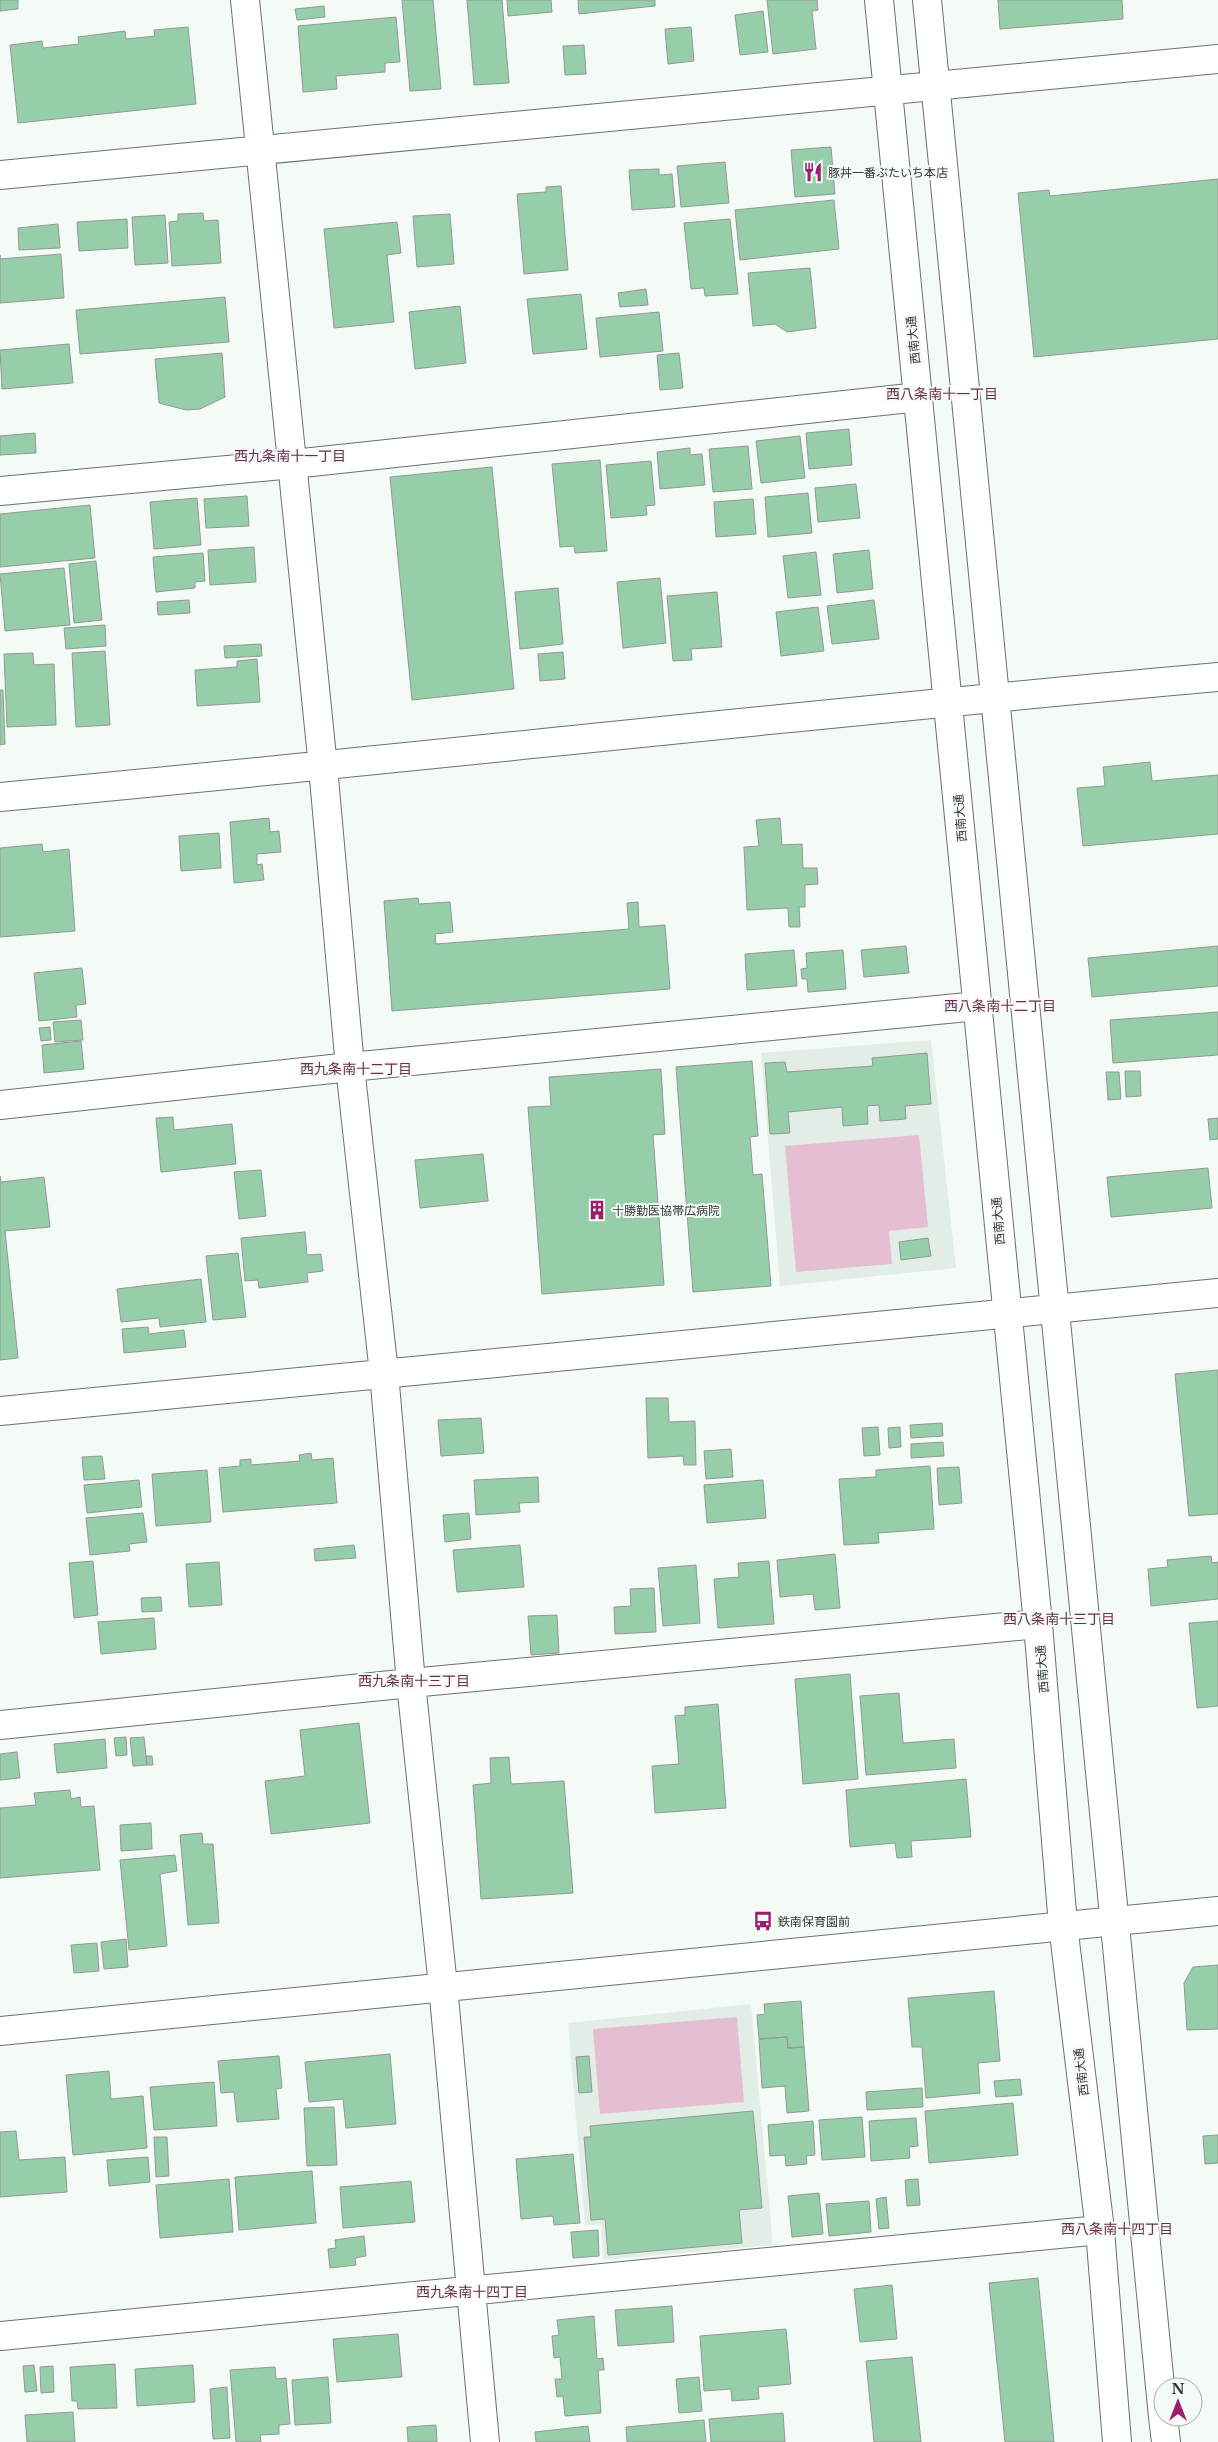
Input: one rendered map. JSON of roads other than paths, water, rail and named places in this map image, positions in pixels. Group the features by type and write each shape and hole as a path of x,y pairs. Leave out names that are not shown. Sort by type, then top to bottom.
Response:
{"street":[{"path":"245,0 323,766 350,1067 384,1373 411,1683 485,2442"},
{"name":"西南大通","path":"880,0 1038,1624 1063,1925 1100,2230 1117,2442"},
{"path":"928,0 1057,1308 1113,1922 1159,2377"},
{"path":"0,175 261,152 1218,59"},
{"path":"0,491 293,464 919,397"},
{"path":"0,797 996,697 1218,677"},
{"path":"0,1105 350,1067 978,1006"},
{"path":"0,1411 1218,1293"},
{"path":"0,1725 411,1683 1038,1624"},
{"path":"0,2031 1218,1911"},
{"path":"0,2336 1100,2230"},
{"path":"1164,2427 1166,2442"}],"place":[{"name":"豚丼一番ぶたいち本店","path":"813,172"},
{"name":"十勝勤医協帯広病院","path":"597,1210"},
{"name":"鉄南保育園前","path":"763,1921"}],"district":[{"name":"西八条南十一丁目","path":"942,394"},
{"name":"西九条南十一丁目","path":"290,456"},
{"name":"西八条南十二丁目","path":"1000,1006"},
{"name":"西九条南十二丁目","path":"356,1069"},
{"name":"西八条南十三丁目","path":"1059,1619"},
{"name":"西九条南十三丁目","path":"414,1681"},
{"name":"西八条南十四丁目","path":"1117,2229"},
{"name":"西九条南十四丁目","path":"472,2292"}]}
